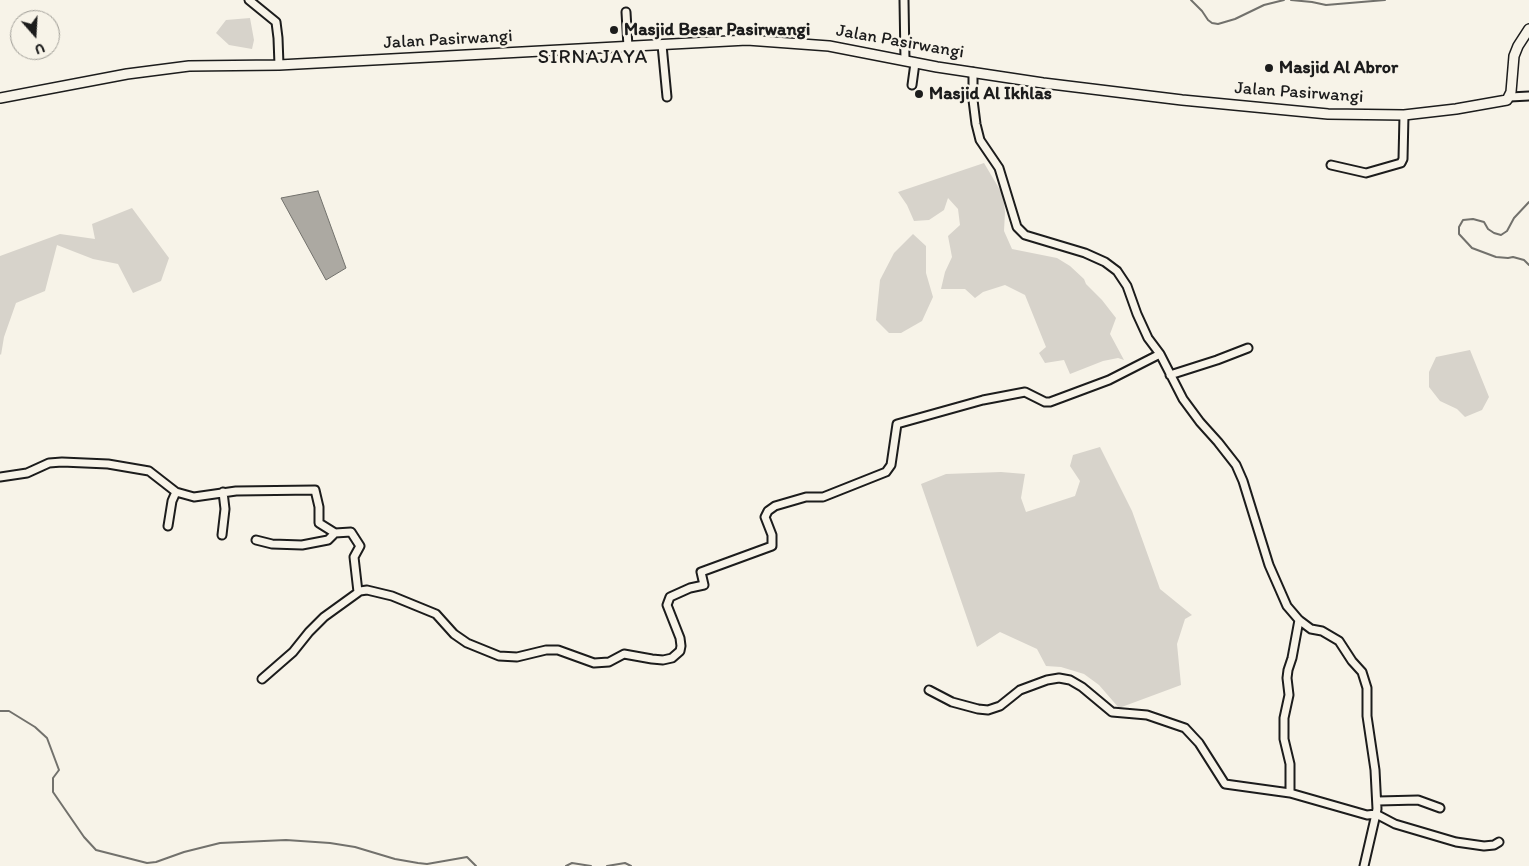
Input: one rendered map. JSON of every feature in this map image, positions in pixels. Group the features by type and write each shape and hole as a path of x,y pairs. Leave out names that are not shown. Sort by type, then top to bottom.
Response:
{"street":[{"path":"249,0 276,22 279,65"},
{"path":"904,0 905,60"},
{"path":"626,12 628,47"},
{"path":"1529,29 1514,56 1510,97 1529,96"},
{"name":"Jalan Pasirwangi","path":"0,98 189,66 279,65 747,40 829,46 1043,84 1328,114 1404,114 1456,109 1507,100 1510,97"},
{"path":"662,45 666,98"},
{"path":"912,85 915,62"},
{"path":"973,72 973,100 980,140 999,168 1017,227 1024,234 1085,254 1105,262 1117,271 1127,286 1148,338 1160,354 1183,399 1236,465 1243,481 1270,566 1287,606 1311,629 1322,631 1339,641 1364,677 1378,801 1364,866"},
{"path":"1331,165 1366,173 1400,163 1402,159 1404,114"},
{"path":"1170,375 1211,363 1248,348"},
{"path":"262,679 293,652 324,617 358,592 368,590 379,592 436,614 454,634 467,643 499,656 518,657 546,650 558,650 594,663 609,662 624,654 663,660 672,658 680,651 681,646 680,638 666,605 670,597 690,588 704,585 701,572 772,546 772,535 765,518 768,511 775,506 806,497 822,498 886,472 891,465 897,424 983,400 1025,392 1045,402 1050,402 1109,380 1160,354"},
{"path":"0,477 27,473 48,463 62,462 108,464 149,471 176,492 194,497 224,492 315,490 319,507 319,523 335,533 351,532 360,546 354,557 358,592"},
{"path":"168,526 172,502 176,492"},
{"path":"222,535 225,509 224,492"},
{"path":"256,540 272,544 302,545 328,540 335,533"},
{"path":"1290,793 1290,764 1284,739 1284,718 1289,695 1288,670 1300,620"},
{"path":"929,690 952,702 988,710 1000,706 1020,690 1047,680 1059,678 1070,680 1082,687 1112,712 1147,715 1184,728 1199,743 1225,784 1290,793 1356,813 1376,814 1395,824 1456,842 1484,846 1494,845 1499,842"},
{"path":"1378,801 1418,800 1440,808"}],"shaded area":[{"path":"250,18 254,40 252,49 229,45 216,33 226,20"},
{"path":"984,163 1003,195 1005,212 1004,231 1012,249 1057,258 1070,266 1084,279 1086,284 1116,318 1110,334 1124,360 1118,358 1103,361 1070,374 1064,360 1045,363 1039,353 1046,347 1025,295 1005,285 983,292 975,298 965,289 941,289 945,272 952,257 948,236 960,225 958,209 948,198 944,210 929,220 914,221 907,205 898,192"},
{"path":"318,191 346,268 326,280 281,198"},
{"path":"132,208 169,258 161,281 133,293 118,264 93,259 57,245 45,291 16,303 4,337 1,355 0,256 60,234 95,239 92,224"},
{"path":"913,234 926,246 926,273 933,297 922,321 901,333 889,333 876,320 880,280 894,253"},
{"path":"1470,350 1489,397 1482,410 1465,417 1457,409 1440,401 1429,387 1429,372 1436,357"},
{"path":"1100,447 1132,511 1160,589 1192,615 1185,619 1177,644 1181,685 1119,708 1099,685 1084,674 1061,667 1046,666 1037,649 1000,632 977,647 921,484 946,474 1001,472 1025,474 1021,498 1026,512 1075,496 1080,481 1070,466 1073,455"}],"waterway":[{"path":"1191,0 1208,20 1218,24 1235,19 1264,5 1284,0"},
{"path":"1291,0 1326,5 1385,0"},
{"path":"1529,202 1514,218 1507,231 1501,235 1488,229 1484,222 1473,219 1463,220 1459,227 1459,234 1472,248 1496,257 1513,257 1524,260 1529,265"},
{"path":"0,711 9,711 35,727 47,738 59,770 53,778 53,792 84,837 96,850 147,863 220,843 286,840 355,847 395,859 427,864 467,857 476,866"},
{"path":"566,866 572,863 591,866"},
{"path":"607,866 625,863 631,866"}],"place":[{"name":"Masjid Besar Pasirwangi","path":"614,30"},
{"name":"Masjid Al Abror","path":"1269,68"},
{"name":"Masjid Al Ikhlas","path":"919,94"}],"district":[{"name":"SIRNAJAYA","path":"593,58"}]}
